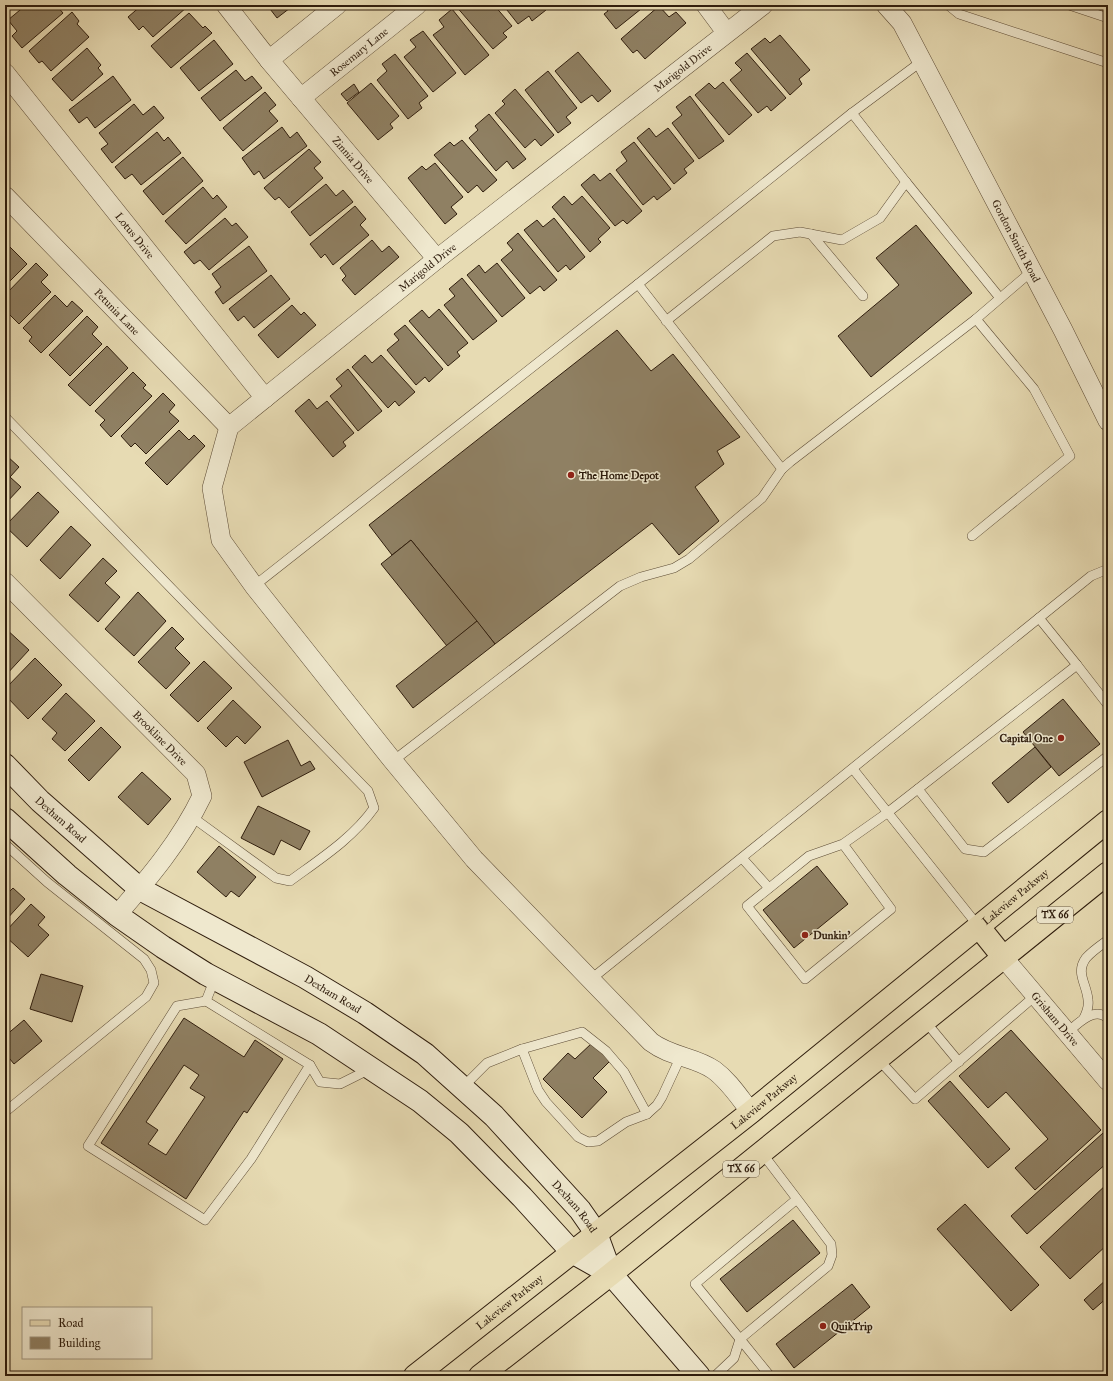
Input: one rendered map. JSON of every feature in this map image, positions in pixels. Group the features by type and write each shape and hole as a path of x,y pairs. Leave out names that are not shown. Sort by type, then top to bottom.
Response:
{"main road":[{"name":"Lakeview Parkway","path":"415,1376 751,1112 1108,820"},
{"name":"TX 66","path":"480,1376 610,1274 1108,873"},
{"path":"979,927 1003,957"}],"street":[{"name":"Zinnia Drive","path":"226,5 269,60 437,259"},
{"path":"269,60 337,5"},
{"name":"Rosemary Lane","path":"301,98 417,5"},
{"path":"706,5 726,32"},
{"name":"Marigold Drive","path":"229,428 437,259 726,32 763,5"},
{"path":"886,5 902,23 922,61"},
{"name":"Gordon Smith Road","path":"922,61 1032,271 1108,421"},
{"name":"Lotus Drive","path":"5,73 265,398"},
{"name":"Petunia Lane","path":"5,196 229,428"},
{"path":"229,428 212,488 221,540 254,586 392,761 474,858 651,1042 660,1049 680,1058 713,1069 729,1083 751,1112"},
{"name":"Brookline Drive","path":"5,582 196,774 202,796 192,817 140,889 117,915"},
{"name":"Dexham Road","path":"5,765 40,801 140,889 305,978 365,1013 425,1054 494,1116 580,1210 596,1233 610,1274"},
{"name":"Dexham Road","path":"5,819 67,875 117,915 163,947 214,978 319,1034 420,1101 459,1133 522,1197 572,1252 610,1274 699,1376"},
{"name":"Grisham Drive","path":"1003,957 1108,1081"}],"lane":[{"path":"948,5 959,14 1108,63"},
{"path":"1069,5 1108,18"},
{"path":"254,586 638,284 852,113 922,61"},
{"path":"852,113 1000,298"},
{"path":"666,321 773,236 800,232 842,240 880,218 906,182"},
{"path":"811,234 863,296"},
{"path":"392,761 620,586 641,577 674,568 689,559 762,498 782,469 976,319 1032,271"},
{"path":"638,284 782,469"},
{"path":"972,536 1070,456 1034,389 976,319"},
{"path":"5,417 368,791 374,808 363,824 290,881 276,878 192,817"},
{"path":"590,980 1091,576 1108,569"},
{"path":"1039,618 1108,705"},
{"path":"843,844 891,909 805,979 747,906 809,856 843,844 887,813 1077,665"},
{"path":"918,789 965,849 984,852 1108,756"},
{"path":"853,769 979,927"},
{"path":"5,844 47,882 144,959 151,970 154,983 146,997 5,1112"},
{"path":"742,858 769,888"},
{"path":"1067,1033 1084,1018 1088,1008 1088,998 1081,978 1082,967 1087,957 1108,940"},
{"path":"206,1001 214,978"},
{"path":"878,1059 915,1100 1036,996"},
{"path":"310,1065 251,1158 205,1220 88,1146 177,1006 206,1001 310,1065 320,1082 340,1084 372,1068"},
{"path":"1084,1018 1101,1014 1108,1020"},
{"path":"925,1021 959,1062"},
{"path":"463,1087 487,1063 522,1049 582,1032 606,1051 624,1072 647,1114"},
{"path":"522,1049 538,1090 546,1102 578,1137 588,1142 598,1141 626,1122 647,1114 657,1105 680,1058"},
{"path":"715,1376 734,1358 740,1339 828,1266 832,1255 831,1244 762,1152"},
{"path":"770,1376 694,1284 797,1199"}],"building":[{"path":"5,5 16,5 5,14"},
{"path":"26,5 56,5 63,13 22,48 12,36 17,31 8,20"},
{"path":"142,5 185,5 187,7 153,37 143,26 139,30 128,17"},
{"path":"267,5 287,5 290,8 277,18"},
{"path":"455,5 494,5 512,26 503,33 507,37 493,49"},
{"path":"503,5 542,5 546,10 532,21 529,16 518,24"},
{"path":"604,5 646,5 616,29 604,14 608,11"},
{"path":"659,6 669,17 676,12 686,23 645,59 637,50 633,53 621,39"},
{"path":"452,9 489,55 465,75 433,35 444,27 439,20"},
{"path":"72,12 79,21 77,24 89,37 51,71 42,61 39,63 29,51"},
{"path":"189,13 203,28 205,26 212,33 171,68 151,46"},
{"path":"423,31 456,73 433,92 404,57 416,47 410,40"},
{"path":"780,35 810,70 799,79 802,84 790,95 751,49 765,38 770,43"},
{"path":"214,40 233,64 199,91 180,68"},
{"path":"87,48 101,65 98,68 103,74 72,101 52,79"},
{"path":"578,52 611,91 598,102 592,95 581,103 555,71"},
{"path":"747,53 786,98 771,111 767,106 758,113 730,80 742,70 735,63"},
{"path":"395,54 428,96 419,103 422,108 408,119 377,80 387,71 382,64"},
{"path":"236,70 245,81 252,76 262,88 220,121 201,98"},
{"path":"548,71 577,108 566,117 571,123 558,133 525,90"},
{"path":"113,76 131,100 95,128 87,117 79,123 69,110"},
{"path":"723,82 752,115 729,135 695,95 709,83 715,89"},
{"path":"371,83 399,116 390,124 393,128 378,140 347,103"},
{"path":"354,84 359,92 347,101 341,94"},
{"path":"515,89 554,135 541,146 535,139 525,148 495,113 505,104 502,101"},
{"path":"265,92 276,105 269,111 278,121 243,151 223,128"},
{"path":"690,96 724,141 699,159 672,123 682,115 676,107"},
{"path":"134,104 143,115 154,106 164,118 112,163 101,149 108,144 99,133"},
{"path":"489,114 526,159 513,169 507,161 496,171 469,138 478,130 475,126"},
{"path":"282,127 290,138 297,132 307,146 264,179 259,171 254,175 242,158"},
{"path":"649,128 656,137 668,128 694,161 684,169 687,173 674,184 637,138"},
{"path":"157,132 164,141 168,137 181,153 141,185 132,174 125,179 115,167"},
{"path":"462,140 497,180 483,192 477,185 468,193 434,155 450,142 454,146"},
{"path":"634,142 671,189 657,200 654,196 643,205 616,170 627,161 621,152"},
{"path":"309,149 321,162 314,168 323,178 289,208 279,197 275,200 264,188"},
{"path":"183,157 203,181 163,215 143,191"},
{"path":"435,163 463,197 451,207 457,214 445,224 408,178 422,166 426,170"},
{"path":"610,173 642,211 627,224 623,220 615,226 581,185 594,174 600,181"},
{"path":"326,184 336,196 343,190 353,202 310,236 291,212"},
{"path":"203,187 213,199 217,195 227,207 186,244 165,221"},
{"path":"564,196 572,205 582,196 610,228 598,239 601,242 590,252 552,207"},
{"path":"355,206 366,219 360,225 369,235 333,265 325,254 321,258 310,244"},
{"path":"225,218 232,226 236,223 248,237 209,270 200,260 194,264 184,252"},
{"path":"554,218 585,257 570,270 566,265 558,272 524,230 537,220 543,227"},
{"path":"916,225 972,293 871,377 838,336 899,285 876,258"},
{"path":"518,233 557,280 544,291 540,286 530,294 501,260 513,250 507,243"},
{"path":"372,240 382,252 389,246 399,257 355,295 342,280 346,276 340,268"},
{"path":"6,243 27,264 5,286 5,244"},
{"path":"249,246 267,271 223,304 215,292 221,287 212,274"},
{"path":"36,263 48,275 41,282 51,292 19,324 9,314 5,317 5,295"},
{"path":"497,263 525,298 502,317 467,275 479,265 485,273"},
{"path":"271,275 290,299 254,328 244,316 238,321 229,309"},
{"path":"462,278 497,321 473,340 444,305 455,296 449,289"},
{"path":"55,295 67,307 72,301 83,311 41,353 29,341 32,337 23,328"},
{"path":"292,305 301,315 304,312 316,325 278,358 258,335"},
{"path":"439,309 468,343 457,352 460,356 448,366 409,321 422,310 429,318"},
{"path":"87,316 98,327 92,334 102,344 70,376 49,355"},
{"path":"405,325 443,369 429,382 425,377 416,385 387,350 399,340 394,334"},
{"name":"The Home Depot","path":"617,330 651,371 673,354 740,437 717,451 724,464 695,487 719,521 679,555 652,523 495,644 411,540 392,555 369,525"},
{"path":"107,346 128,368 90,406 68,385"},
{"path":"365,355 372,363 381,355 415,392 399,406 395,401 388,408 352,367"},
{"path":"348,369 382,411 358,431 330,396 342,386 336,379"},
{"path":"133,372 146,385 143,388 152,396 111,437 100,425 105,420 95,411"},
{"path":"163,393 175,405 169,412 179,421 146,454 135,443 131,447 121,436"},
{"path":"309,399 317,409 327,401 354,433 343,442 346,446 333,457 295,411"},
{"path":"179,430 189,440 194,435 205,446 167,485 145,463"},
{"path":"7,456 19,467 10,477 21,487 5,504 5,458"},
{"path":"38,492 59,512 27,547 5,526"},
{"path":"71,526 91,545 60,579 40,560"},
{"path":"411,540 477,621 447,646 381,564"},
{"path":"103,558 117,571 105,583 120,597 98,622 69,595"},
{"path":"138,592 166,621 134,656 105,629"},
{"path":"477,621 495,644 413,708 396,686"},
{"path":"172,627 184,639 175,648 190,663 166,689 138,662"},
{"path":"5,628 29,650 5,676"},
{"path":"35,658 62,685 28,719 5,695 5,689"},
{"path":"204,661 232,688 198,722 170,695"},
{"path":"66,693 95,721 65,751 52,739 57,733 42,719"},
{"name":"Capital One","path":"1063,699 1100,744 1059,776 1023,732"},
{"path":"233,700 261,727 245,744 237,736 226,747 207,728"},
{"path":"101,727 121,747 89,781 68,760"},
{"path":"288,740 301,766 310,761 315,769 262,797 244,762"},
{"path":"1035,747 1051,767 1008,803 992,783"},
{"path":"142,772 171,799 148,825 118,797"},
{"path":"258,806 310,831 300,850 281,840 274,855 241,838"},
{"path":"219,846 256,877 239,897 231,891 226,897 197,872"},
{"path":"817,866 848,904 794,948 763,910"},
{"path":"13,888 25,899 5,921 5,892 7,894"},
{"path":"31,904 45,917 38,925 49,935 28,957 5,936 5,932"},
{"path":"41,974 83,986 72,1022 30,1009"},
{"path":"184,1018 244,1057 255,1040 283,1059 247,1113 244,1111 186,1199 101,1143","holes":["184,1065 199,1075 190,1088 205,1097 166,1155 148,1144 158,1130 146,1122"]},
{"path":"24,1020 42,1041 14,1064 5,1053 5,1036"},
{"path":"1011,1030 1101,1130 1035,1190 1015,1168 1048,1139 1006,1092 988,1108 959,1076"},
{"path":"592,1043 610,1061 593,1078 607,1092 582,1118 543,1079 568,1053 575,1059"},
{"path":"950,1081 1010,1149 988,1168 928,1101"},
{"path":"1103,1133 1108,1139 1108,1162 1027,1234 1011,1216"},
{"path":"1108,1183 1108,1244 1070,1279 1040,1247"},
{"path":"965,1204 1039,1285 1011,1311 937,1229"},
{"path":"793,1220 820,1253 747,1312 720,1279"},
{"path":"1108,1278 1108,1297 1093,1310 1084,1300"},
{"name":"QuikTrip","path":"852,1284 870,1307 794,1368 776,1344"}],"place":[{"name":"The Home Depot","path":"571,475"},
{"name":"Capital One","path":"1061,738"},
{"name":"Dunkin'","path":"805,935"},
{"name":"QuikTrip","path":"823,1326"}]}
